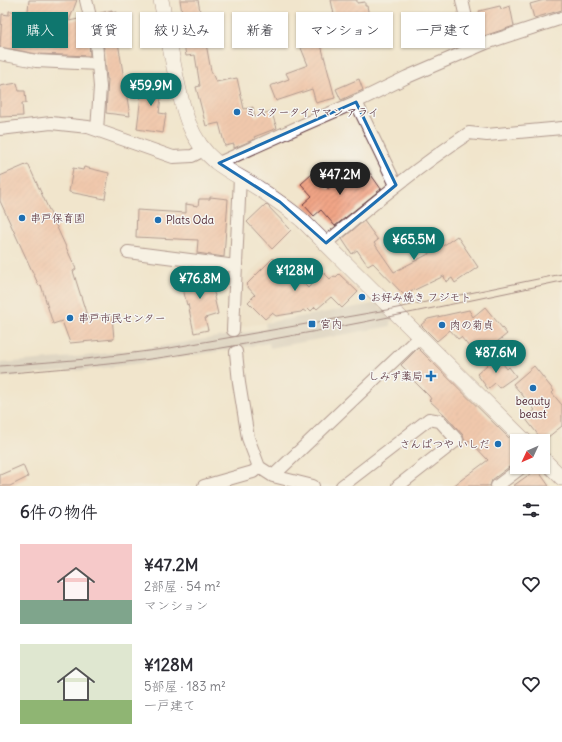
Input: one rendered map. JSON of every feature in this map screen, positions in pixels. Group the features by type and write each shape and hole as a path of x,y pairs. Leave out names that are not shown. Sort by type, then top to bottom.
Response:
{"street":[{"path":"86,0 96,42 100,87 97,130"},
{"path":"162,0 169,44 182,105 190,126 204,150 219,163 280,202 302,220 518,434"},
{"path":"462,0 473,49"},
{"path":"219,163 303,124 356,102 407,77 473,49 522,30 562,18"},
{"path":"0,54 36,61 98,64"},
{"path":"356,102 396,185"},
{"path":"0,129 51,123 88,127 173,157 192,156 204,150"},
{"path":"326,243 432,157 469,133 486,135 562,128"},
{"path":"233,330 240,177"},
{"path":"128,252 236,266"},
{"path":"273,476 420,336"},
{"path":"236,352 239,383 248,438 259,467 273,476 298,484 313,486"},
{"path":"342,486 429,419 440,421 457,440 398,486"},
{"path":"550,466 562,478"},
{"path":"204,486 253,472 259,467"},
{"path":"497,486 513,474"}],"highlighted area":[{"path":"356,102 396,185 326,243 280,202 219,163"}],"shaded area":[{"path":"298,225 334,260 267,323 238,327 243,280"},
{"path":"379,303 380,308 384,307 396,320 390,321 391,326 270,348 269,343 165,360 87,370 0,377 0,363 86,356 163,346 266,329 265,323"}],"building":[{"path":"29,0 77,0 69,21 76,20 76,48 89,48 90,56 37,54 0,47 2,14 9,15 9,11 28,11"},
{"path":"180,0 198,0 200,12 182,12"},
{"path":"331,0 357,0 357,3 365,2 365,6 367,6 368,12 333,12"},
{"path":"544,0 562,0 562,10 534,18 530,4"},
{"path":"500,6 501,9 510,6 514,26 485,36 485,12 479,11"},
{"path":"104,48 119,48 130,116 106,113 107,79"},
{"path":"185,48 207,48 211,71 216,82 237,78 244,109 253,107 255,117 271,111 277,128 254,137 255,139 234,148 234,144 225,146 219,123 206,126 196,87 200,86 195,55 186,56"},
{"path":"301,48 322,48 335,98 316,103 312,89 276,101 270,86 289,79 286,73 308,65"},
{"path":"143,79 163,82 159,113 166,114 163,133 137,129"},
{"path":"359,79 363,90 341,100 336,89"},
{"path":"17,83 19,91 25,91 26,103 22,103 23,116 0,117 0,86"},
{"path":"28,164 76,269 73,271 88,319 112,316 114,339 70,343 62,321 53,324 41,285 39,286 0,201 0,176"},
{"path":"84,167 109,173 105,199 69,192 73,168 83,170"},
{"path":"367,169 381,189 335,226 321,210 314,216 303,204 312,196 301,184 312,174 328,189 339,179 345,185"},
{"path":"210,197 228,199 224,257 197,253 198,240 136,237 137,210 186,213 186,204 198,206 199,199 210,199"},
{"path":"266,204 291,230 272,249 247,222"},
{"path":"364,221 378,240 374,243 394,272 440,248 457,236 478,267 455,283 452,278 446,282 444,276 404,295 373,263 368,266 357,250 352,254 342,239"},
{"path":"273,258 294,280 297,277 308,288 323,272 330,279 339,274 358,292 342,308 331,297 317,309 315,307 311,311 309,309 306,312 303,310 301,312 276,316 272,313 265,319 248,302 255,295 246,285"},
{"path":"196,268 206,270 215,296 218,314 205,318 208,330 194,333 188,304 187,305 182,285 194,281 192,272 195,272"},
{"path":"485,307 507,334 483,353 475,344 470,348 461,337 458,339 450,330 437,341 421,325 428,319 469,310 473,317"},
{"path":"418,348 510,439 510,466 492,480 490,486 453,486 488,460 469,440 467,442 464,439 463,435 429,400 431,399 429,396 407,374 409,373 401,365"},
{"path":"497,356 507,369 509,367 516,376 499,388 495,383 488,389 477,374"},
{"path":"534,366 554,391 552,393 562,405 562,426 550,435 550,434 538,434 525,418 535,410 513,384"},
{"path":"23,465 28,477 10,486 0,486 0,475"},
{"path":"530,474 541,474 549,486 513,486"}],"tram line":[{"path":"0,366 86,359 164,349 392,309 562,274"},
{"path":"0,374 82,367 165,357 265,341 562,281"}],"place":[{"name":"ミスタータイヤマン アライ","path":"237,112"},
{"name":"串戸保育園","path":"22,218"},
{"name":"Plats Oda","path":"158,220"},
{"name":"お好み焼き フジモト","path":"362,297"},
{"name":"串戸市民センター","path":"70,318"},
{"name":"宮内","path":"312,324"},
{"name":"肉の菊貞","path":"442,325"},
{"name":"しみず薬局","path":"431,376"},
{"name":"beauty beast","path":"533,388"},
{"name":"さんぱつや いしだ","path":"498,444"}]}
